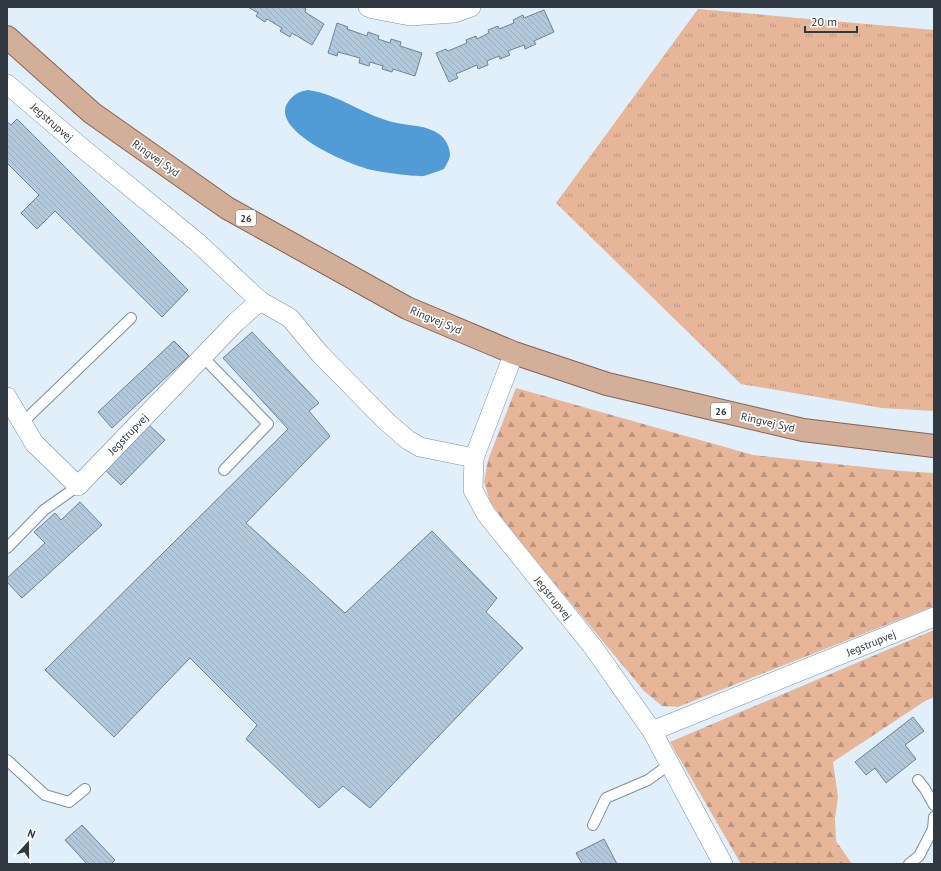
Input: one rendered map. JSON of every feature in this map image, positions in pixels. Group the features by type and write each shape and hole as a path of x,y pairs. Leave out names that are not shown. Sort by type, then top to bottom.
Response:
{"main road":[{"name":"Ringvej Syd","path":"7,37 92,113 227,208 407,308 514,353 607,384 803,430 934,446"}],"street":[{"path":"368,7 410,16 454,13 471,7"},
{"name":"Jegstrupvej","path":"7,84 197,242 260,301 290,318 320,354 387,422 408,440 420,447 474,458"},
{"name":"Jegstrupvej","path":"78,486 236,322 260,301"},
{"name":"Jegstrupvej","path":"514,353 474,458 473,490 486,514 592,646 652,731 723,864"},
{"path":"7,397 34,444 78,486"},
{"name":"Jegstrupvej","path":"652,731 934,617"}],"lane":[{"path":"22,423 131,318"},
{"path":"203,357 268,424 224,470"},
{"path":"7,548 44,510 78,486"},
{"path":"7,760 46,796 69,802 85,789"},
{"path":"593,825 606,798 648,780 670,764"},
{"path":"918,780 934,805"},
{"path":"909,864 919,856 933,829 934,817"}],"green space":[{"path":"698,9 934,30 934,411 882,408 741,384 556,203"},
{"path":"516,388 753,455 901,471 934,473 934,606 678,707 662,706 644,691 505,523 490,501 484,482 488,460"},
{"path":"934,630 934,697 925,701 833,762 838,797 835,819 836,841 852,864 741,864 670,742"}],"water":[{"path":"308,90 331,96 386,120 424,127 434,131 447,143 450,152 449,160 444,169 420,176 376,171 348,162 331,154 301,135 290,124 285,113 288,102 294,95"}],"building":[{"path":"248,7 303,7 306,9 305,12 324,24 312,45 292,33 290,37 280,31 282,28 267,19 265,22 256,16 258,13"},
{"path":"544,10 554,32 534,41 536,44 525,49 524,45 508,51 510,55 500,59 499,56 487,61 488,65 478,69 477,65 456,74 458,78 449,82 436,53 446,49 448,51 467,43 466,40 476,36 477,39 489,33 488,30 498,26 499,29 514,23 513,20 523,15 524,18"},
{"path":"337,23 348,27 347,29 367,36 368,32 379,36 378,39 390,43 391,39 401,42 400,46 422,53 415,76 393,69 392,72 382,69 383,66 370,62 369,66 359,63 360,58 338,52 337,56 328,53"},
{"path":"17,119 188,290 162,317 55,211 37,229 21,213 39,195 7,163 7,122 11,125"},
{"path":"252,332 319,403 309,411 330,436 246,523 345,613 432,531 497,598 486,612 523,648 370,808 343,786 319,808 246,739 257,725 190,658 114,737 45,670 288,429 223,358"},
{"path":"174,341 189,356 112,428 98,412"},
{"path":"147,423 165,440 121,485 103,468"},
{"path":"80,502 102,525 22,598 7,582 7,578 45,543 34,532 55,513 61,520"},
{"path":"913,717 924,731 905,745 916,759 886,783 875,768 866,775 855,762"},
{"path":"82,825 115,860 111,864 87,864 65,840"},
{"path":"604,839 617,864 582,864 576,853"}]}
